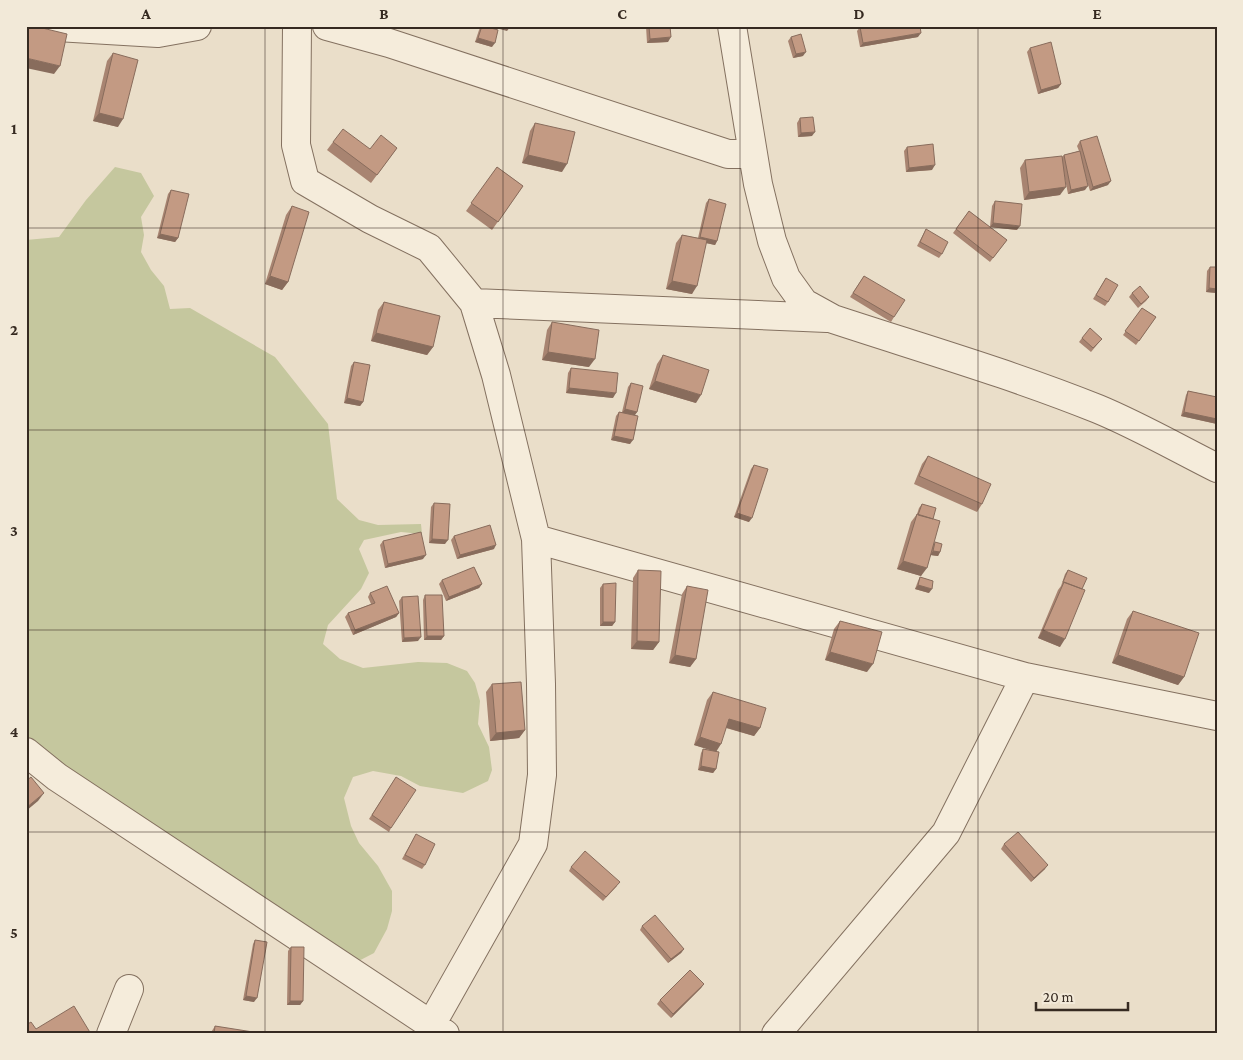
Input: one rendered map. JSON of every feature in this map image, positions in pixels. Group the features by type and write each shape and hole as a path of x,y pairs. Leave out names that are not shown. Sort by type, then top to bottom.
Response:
{"street":[{"path":"40,26 158,33 197,26"},
{"path":"26,752 57,777 438,1029 533,844 542,775 536,539 496,375 474,303 429,248 370,219 306,180 296,144 297,26"},
{"path":"328,26 389,43 728,154 753,154"},
{"path":"732,26 758,184 772,241 786,278 804,303 833,319 1028,382 1081,403 1151,433 1217,468"},
{"path":"474,303 833,319"},
{"path":"536,539 1025,677 1217,716"},
{"path":"776,1034 946,833 1025,677"},
{"path":"111,1034 129,989"}],"green space":[{"path":"115,167 141,173 154,196 141,217 144,235 141,252 151,270 164,286 170,309 190,308 275,357 328,424 337,499 359,520 378,525 421,524 422,534 401,532 364,540 359,549 369,573 361,589 328,625 323,644 340,659 363,668 418,662 447,663 467,671 475,683 480,701 478,724 489,747 492,770 488,781 463,793 420,786 401,776 373,771 353,777 344,798 351,826 359,843 378,866 392,891 392,911 387,929 374,953 345,968 26,752 26,240 59,237 86,200"}],"building":[{"path":"26,26 34,26 67,34 60,66 26,58"},
{"path":"482,26 498,30 495,43 478,38"},
{"path":"649,26 670,26 671,37 650,39"},
{"path":"920,26 921,33 863,43 860,27"},
{"path":"801,34 806,52 796,54 791,37"},
{"path":"1051,42 1061,84 1041,90 1030,48"},
{"path":"113,53 138,60 123,119 99,113"},
{"path":"813,117 815,132 801,133 800,118"},
{"path":"535,123 575,132 567,164 528,155"},
{"path":"343,129 370,149 381,135 397,148 377,175 333,142"},
{"path":"1097,136 1111,181 1093,187 1080,141"},
{"path":"933,144 935,165 909,168 907,147"},
{"path":"1080,151 1088,186 1071,190 1064,155"},
{"path":"1062,156 1066,187 1029,192 1025,160"},
{"path":"497,167 523,186 498,222 471,203"},
{"path":"171,190 189,194 178,238 160,234"},
{"path":"709,199 726,204 717,241 700,237"},
{"path":"995,201 1022,204 1020,226 993,223"},
{"path":"292,206 309,212 288,282 270,276"},
{"path":"969,211 1007,240 993,258 956,229"},
{"path":"926,229 948,242 942,254 920,242"},
{"path":"682,235 707,240 697,286 672,281"},
{"path":"1210,267 1217,267 1217,289 1209,288"},
{"path":"864,276 905,300 894,317 853,293"},
{"path":"1106,278 1118,285 1108,302 1096,295"},
{"path":"1140,286 1149,297 1141,304 1132,293"},
{"path":"384,302 440,316 433,347 376,333"},
{"path":"1142,308 1156,317 1139,341 1125,331"},
{"path":"552,322 599,330 595,359 548,352"},
{"path":"1090,328 1102,339 1093,348 1082,338"},
{"path":"663,355 709,370 701,395 655,381"},
{"path":"354,362 370,365 363,402 347,398"},
{"path":"571,368 618,373 616,393 569,388"},
{"path":"631,383 643,386 637,412 625,409"},
{"path":"1188,391 1217,397 1217,419 1184,412"},
{"path":"619,412 638,416 633,440 614,436"},
{"path":"928,456 991,484 982,504 919,476"},
{"path":"754,465 768,469 752,518 737,513"},
{"path":"434,503 450,504 448,540 432,539"},
{"path":"922,504 936,508 933,519 918,515"},
{"path":"917,514 940,521 927,568 903,561"},
{"path":"490,525 496,545 460,555 454,536"},
{"path":"421,532 426,555 388,564 383,541"},
{"path":"935,542 942,544 940,552 933,551"},
{"path":"474,567 482,584 449,597 442,580"},
{"path":"638,570 661,571 659,642 637,641"},
{"path":"1068,570 1087,578 1082,589 1063,582"},
{"path":"920,577 933,581 932,589 918,585"},
{"path":"1064,582 1085,590 1065,639 1043,630"},
{"path":"616,583 615,622 603,622 603,584"},
{"path":"387,586 399,613 355,630 348,613 375,603 370,593"},
{"path":"687,586 708,590 696,659 675,655"},
{"path":"425,595 442,595 444,636 427,636"},
{"path":"418,596 421,637 404,638 402,597"},
{"path":"1133,611 1199,633 1184,677 1118,655"},
{"path":"840,621 882,632 873,664 830,652"},
{"path":"521,682 525,730 496,733 492,684"},
{"path":"713,692 766,708 760,728 729,719 721,744 700,737"},
{"path":"703,749 719,752 716,769 701,766"},
{"path":"31,777 44,793 26,808 26,781"},
{"path":"396,777 416,790 391,828 372,815"},
{"path":"1018,832 1048,865 1034,878 1004,844"},
{"path":"416,834 435,844 425,865 405,855"},
{"path":"585,851 620,882 606,897 571,867"},
{"path":"655,915 684,949 671,959 642,926"},
{"path":"255,940 267,942 257,998 246,996"},
{"path":"291,947 304,947 303,1001 290,1001"},
{"path":"690,970 704,984 673,1014 660,1000"},
{"path":"74,1006 91,1034 26,1034 26,1025 31,1022 36,1029"},
{"path":"215,1026 253,1032 252,1034 214,1034"}]}
